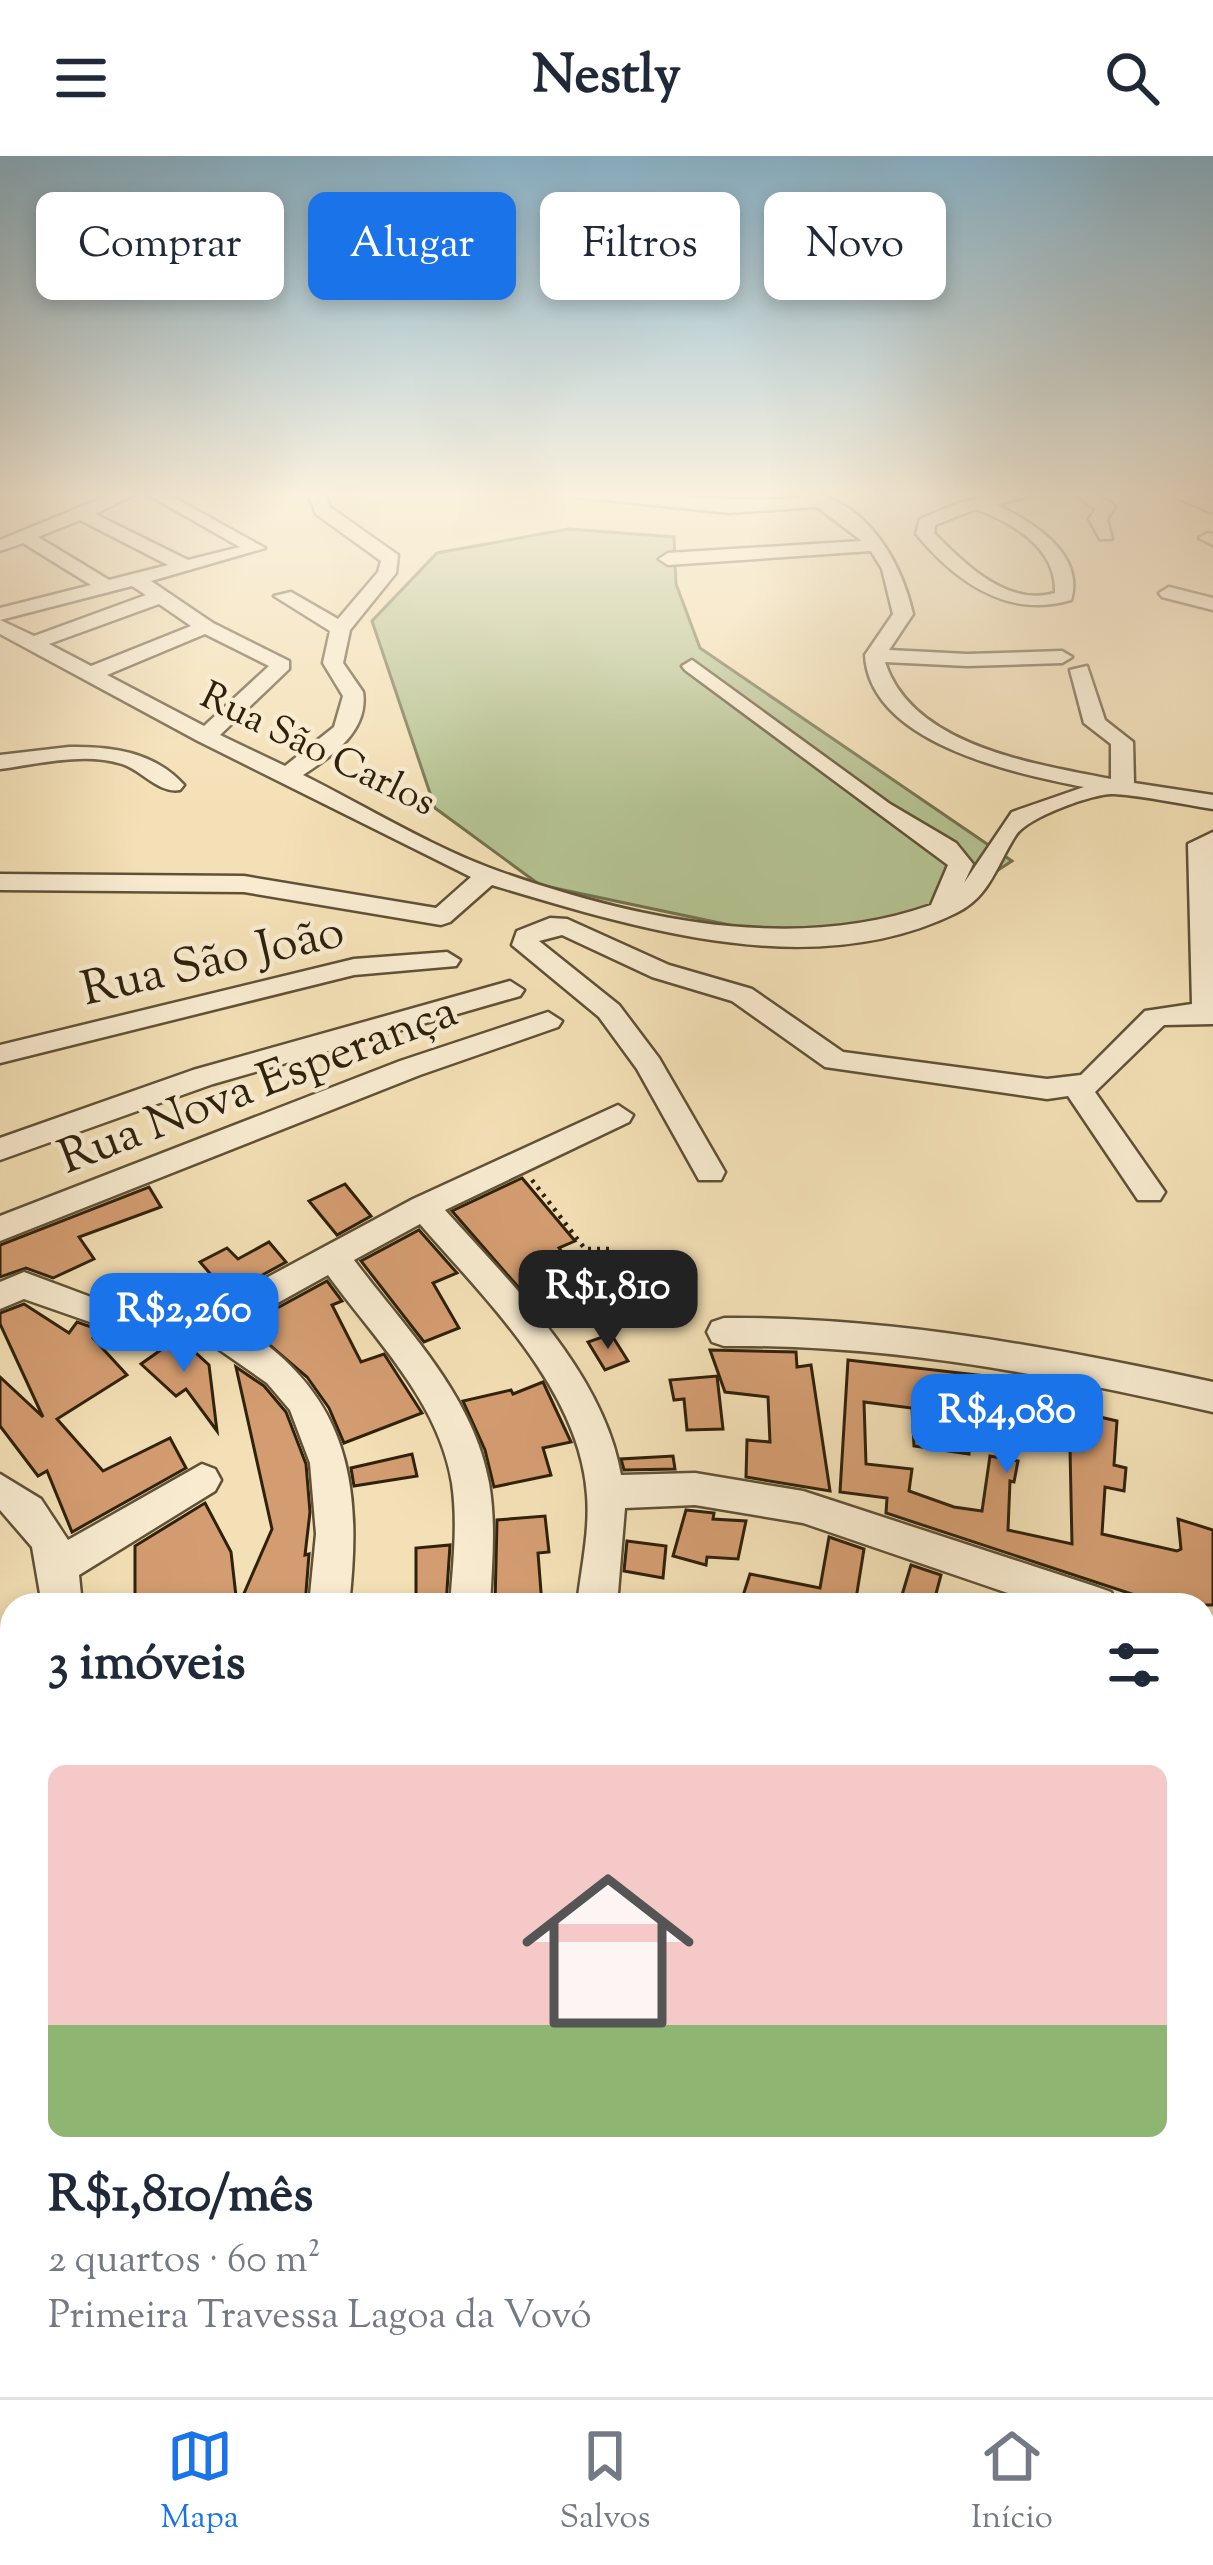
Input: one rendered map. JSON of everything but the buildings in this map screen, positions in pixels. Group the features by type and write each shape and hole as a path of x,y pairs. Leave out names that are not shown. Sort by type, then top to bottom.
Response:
{"street":[{"path":"0,614 66,597"},
{"path":"33,643 160,597 206,627 282,665 206,736"},
{"path":"285,597 340,629"},
{"path":"287,775 323,749 354,708 351,687 333,664 340,629 367,597"},
{"path":"899,597 903,614 875,655 877,674 891,697 946,736 1032,770 1213,802"},
{"path":"1015,597 1063,597"},
{"path":"1183,597 1213,604"},
{"name":"Rua São Carlos","path":"0,626 206,736 483,872 582,904 778,941 850,938 946,908 975,890 1013,822 1057,799 1114,788"},
{"path":"91,674 206,627"},
{"path":"875,655 1071,664 1096,723 1122,742 1114,788"},
{"path":"692,665 882,809 947,848 961,864 942,902 946,908"},
{"path":"0,762 96,753 125,756 151,764 172,785"},
{"path":"710,1172 649,1065 608,1011 524,940 550,926 585,934 661,971 742,994 836,1060 1078,1089 1098,1078 1155,1017 1169,1012 1209,1015 1199,844 1213,839"},
{"path":"0,882 244,884 441,917 483,872"},
{"name":"Rua São João","path":"0,1054 354,967 447,960"},
{"path":"0,1149 203,1077 510,990"},
{"name":"Rua Nova Esperança","path":"0,1228 410,1069 548,1022"},
{"path":"1078,1089 1148,1192"},
{"path":"12,1290 139,1324 208,1325 424,1207 618,1114"},
{"path":"424,1207 520,1321 586,1420 607,1492 598,1593"},
{"path":"333,1257 376,1317 406,1349 467,1463 475,1528 471,1593"},
{"path":"208,1325 262,1358 292,1386 319,1427 333,1471 338,1550 331,1593"},
{"path":"724,1332 811,1329 899,1339 1213,1396"},
{"path":"61,1564 202,1480"},
{"path":"607,1492 695,1489 803,1507 1060,1593"},
{"path":"0,1490 24,1502 61,1564 62,1593"}],"path":[{"path":"518,1160 585,1249 609,1250 652,1307"}],"green space":[{"path":"395,597 681,597 700,648 1012,861 940,908 786,937 540,885 435,808 372,621"}]}
